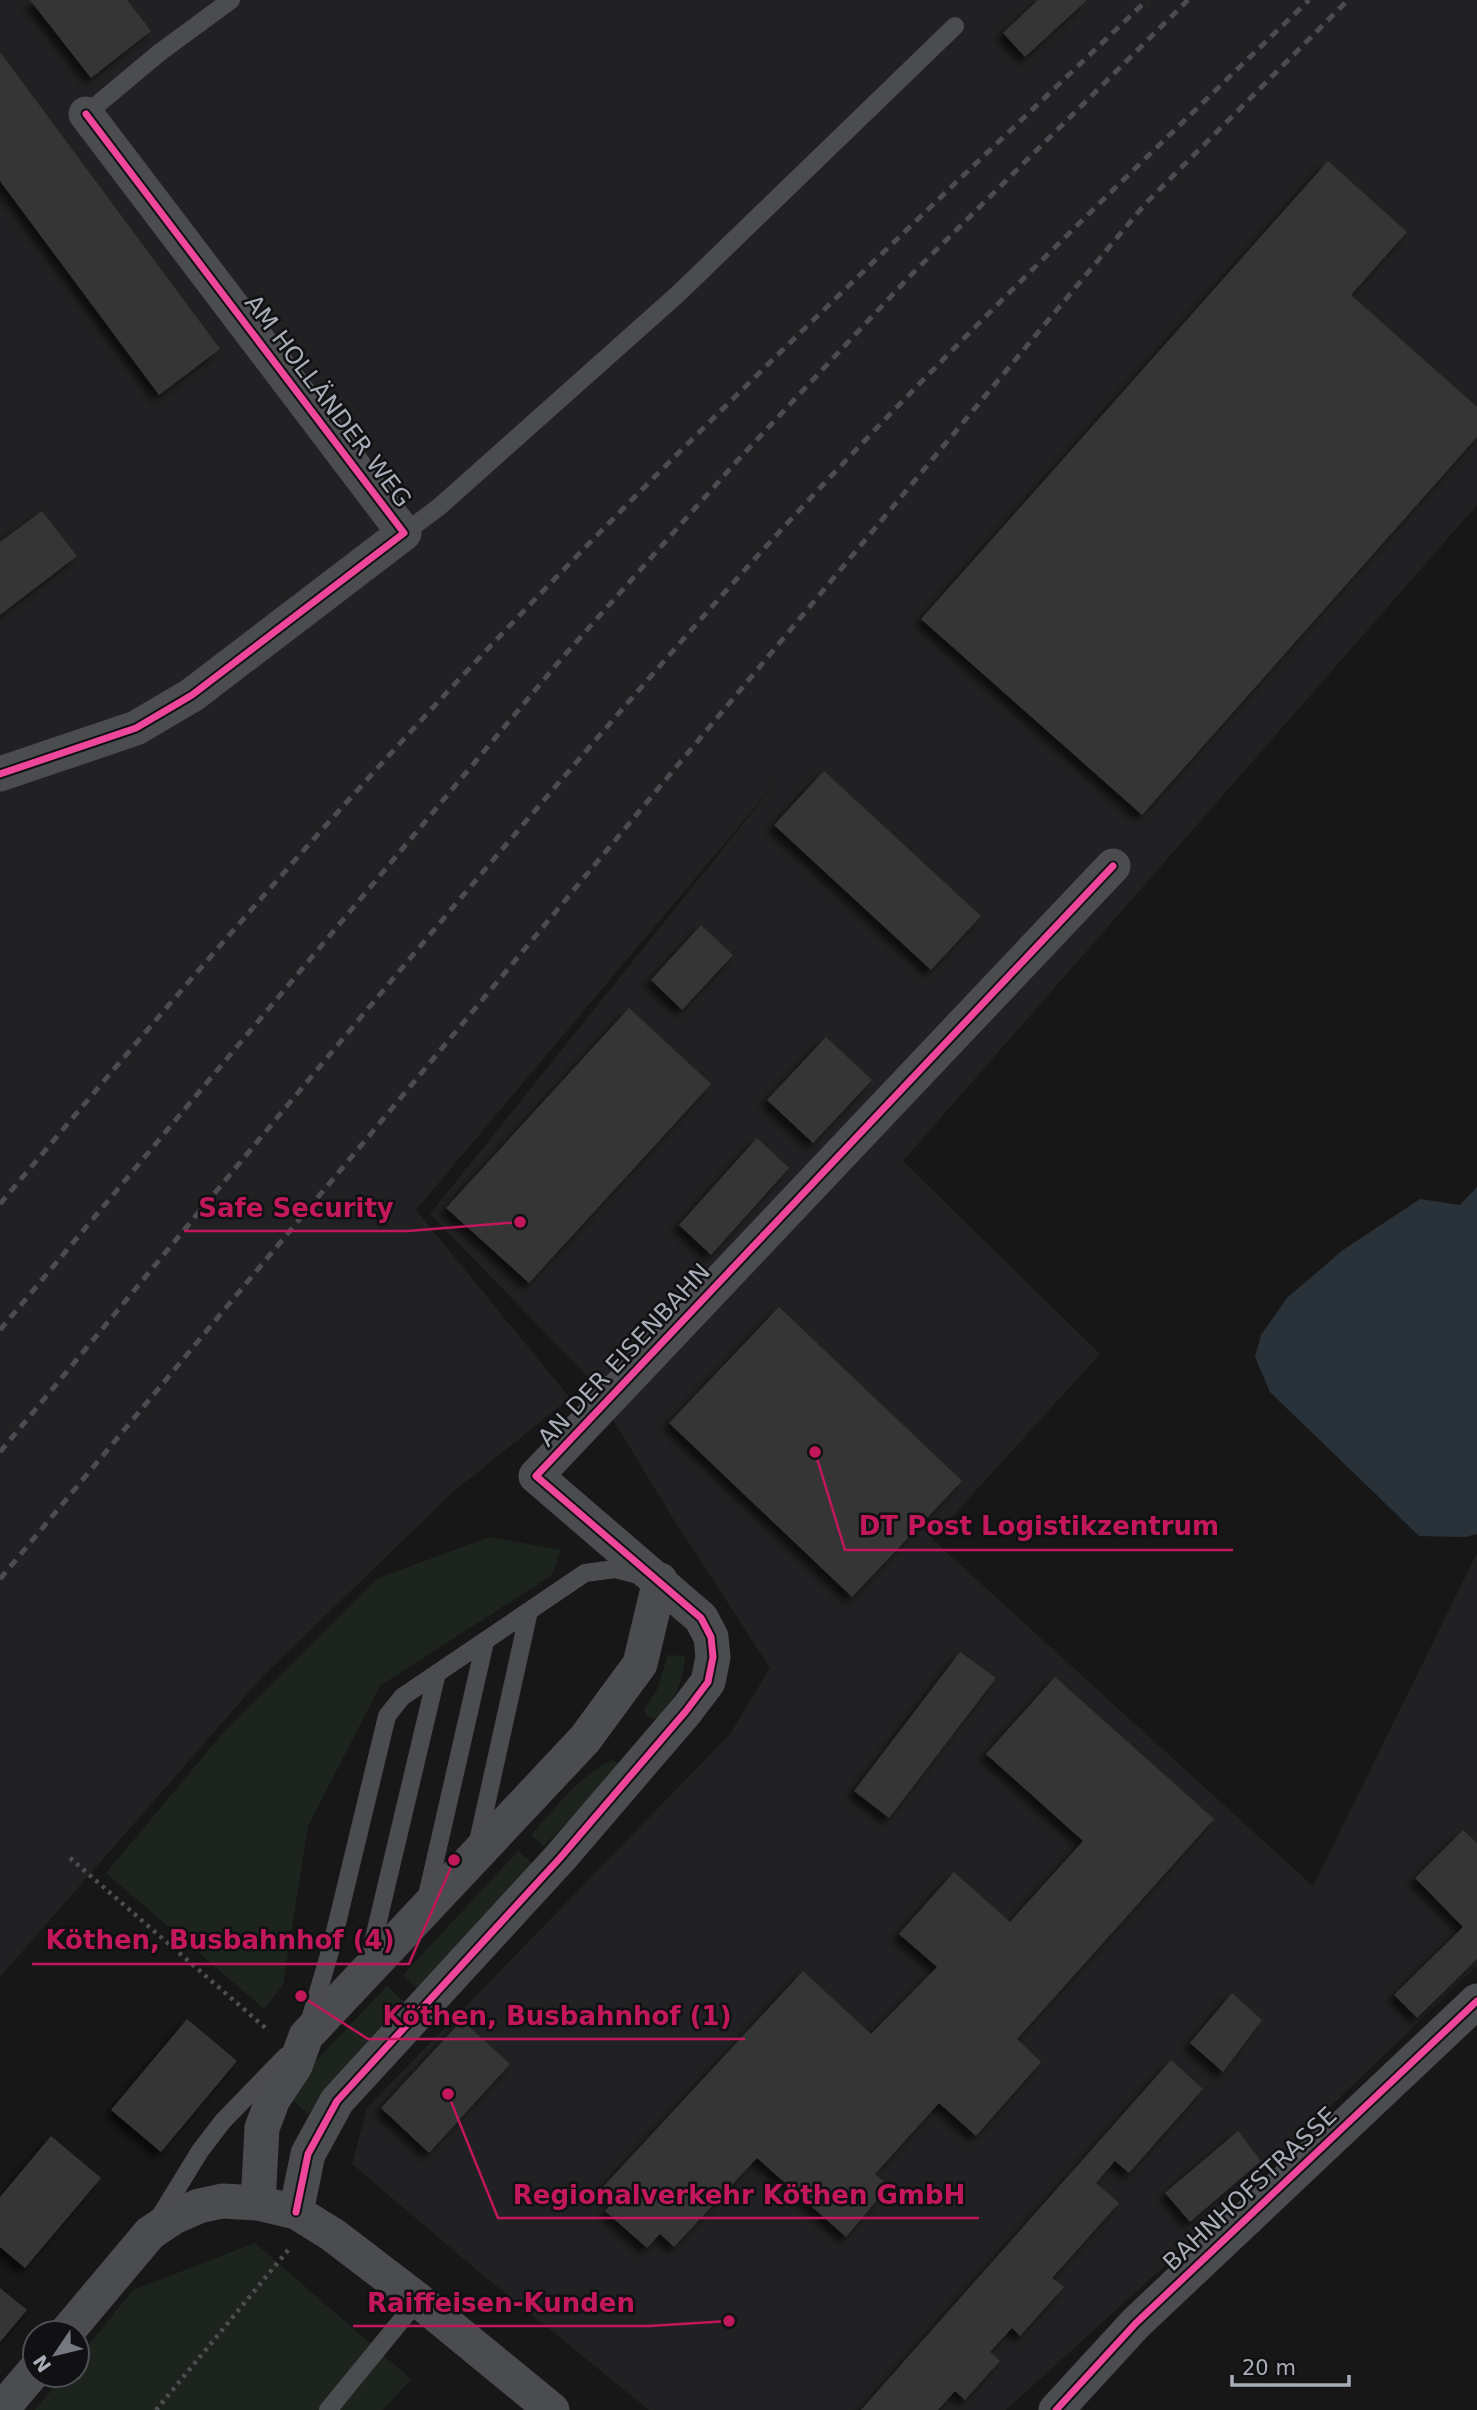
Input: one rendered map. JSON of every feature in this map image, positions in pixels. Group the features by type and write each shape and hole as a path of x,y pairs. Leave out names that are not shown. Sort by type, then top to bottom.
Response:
{"street":[{"name":"AM HOLLÄNDER WEG","path":"0,774 136,728 192,695 404,533 86,114"},
{"name":"AN DER EISENBAHN","path":"296,2212 308,2154 337,2101 560,1858 686,1712 708,1682 713,1657 711,1637 701,1618 536,1476 1113,866"},
{"path":"258,2203 262,2128 273,2099 295,2066 306,2036 585,1738 640,1664 660,1580"},
{"name":"BAHNHOFSTRASSE","path":"1056,2410 1136,2323 1477,2001"},
{"path":"78,2319 150,2233 174,2217 200,2206 222,2201 258,2203 296,2212 333,2235 418,2300 552,2410"},
{"path":"1,2410 21,2386"}],"lane":[{"path":"86,114 159,53 231,0"},
{"path":"404,533 439,507 679,293 955,26"},
{"path":"150,2233 200,2151 223,2121 306,2036 331,1948 387,1716 402,1697 585,1573 615,1569 660,1580"},
{"path":"475,1856 530,1611"},
{"path":"424,1910 485,1642"},
{"path":"366,1971 437,1673"},
{"path":"328,2410 418,2300"}],"shaded area":[{"path":"0,0 1477,0 1477,505 903,1161 1100,1354 932,1539 1313,1886 1477,1553 1477,1966 1159,2271 1006,2410 649,2410 473,2267 352,2164 367,2108 730,1734 770,1668 672,1517 586,1375 430,1214 778,780 416,1210 570,1398 453,1492 263,1676 0,1977"},
{"path":"1477,1187 1477,1534 1465,1537 1419,1536 1270,1392 1255,1357 1261,1335 1287,1298 1343,1250 1420,1199 1460,1205"},
{"path":"490,1537 561,1550 552,1575 380,1686 308,1826 283,1985 264,2009 106,1873 223,1733 378,1578"},
{"path":"668,1655 685,1656 684,1665 675,1695 662,1717 658,1719 647,1716 644,1710 657,1690"},
{"path":"612,1760 621,1764 620,1767 544,1846 531,1835 578,1783"},
{"path":"518,1851 532,1863 418,1989 403,1975"},
{"path":"387,1986 406,2004 308,2114 290,2098 311,2066"},
{"path":"255,2243 411,2379 383,2410 35,2410 52,2389 91,2389 91,2342 133,2290"}],"building":[{"path":"30,0 127,0 151,31 91,78"},
{"path":"1038,0 1087,0 1025,57 1003,33"},
{"path":"0,52 220,349 159,395 0,181"},
{"path":"1328,161 1407,232 1351,295 1477,407 1477,437 1142,815 921,619"},
{"path":"42,511 77,556 0,615 0,542"},
{"path":"824,771 981,916 931,970 774,825"},
{"path":"701,925 733,955 682,1010 651,980"},
{"path":"629,1008 711,1084 529,1283 446,1208"},
{"path":"826,1037 872,1080 813,1143 767,1100"},
{"path":"757,1138 789,1168 711,1255 679,1225"},
{"path":"779,1307 962,1481 852,1597 669,1423"},
{"path":"960,1652 996,1678 889,1818 854,1791"},
{"path":"1055,1677 1214,1819 1017,2039 1041,2062 976,2136 939,2103 875,2174 889,2186 846,2237 757,2158 674,2247 660,2234 647,2248 605,2211 615,2200 602,2188 803,1971 871,2034 937,1967 899,1934 954,1872 1010,1922 1083,1841 986,1754"},
{"path":"1463,1830 1477,1843 1477,1959 1417,2018 1394,1995 1463,1927 1415,1878"},
{"path":"1232,1993 1262,2020 1223,2072 1190,2043"},
{"path":"187,2019 237,2061 161,2152 111,2110"},
{"path":"462,2020 510,2064 429,2153 381,2108"},
{"path":"1171,2060 1203,2089 1129,2173 1115,2161 1096,2183 1119,2203 1052,2278 1064,2287 1020,2336 1012,2328 990,2352 1000,2361 965,2400 955,2391 938,2410 861,2410"},
{"path":"1238,2131 1261,2161 1190,2222 1165,2193"},
{"path":"51,2136 101,2178 25,2268 0,2247 0,2197"},
{"path":"0,2288 27,2310 0,2342"}],"railway":[{"path":"0,1204 256,905 386,758 520,615 674,458 909,227 1147,0"},
{"path":"0,1330 562,658 737,461 910,276 1188,0"},
{"path":"0,1452 529,818 781,530 1003,299 1309,0"},
{"path":"0,1579 1145,204 1348,0"}],"cycle path":[{"path":"0,774 136,728 192,695 404,533 86,114"},
{"path":"296,2212 308,2154 337,2101 560,1858 708,1682 713,1657 711,1637 701,1618 536,1476 1113,866"},
{"path":"1056,2410 1136,2323 1477,2001"}],"place":[{"name":"Safe Security","path":"520,1222"},
{"name":"DT Post Logistikzentrum","path":"815,1452"},
{"name":"Köthen, Busbahnhof (4)","path":"454,1860"},
{"name":"Köthen, Busbahnhof (1)","path":"301,1996"},
{"name":"Regionalverkehr Köthen GmbH","path":"448,2094"},
{"name":"Raiffeisen-Kunden","path":"729,2321"}]}
